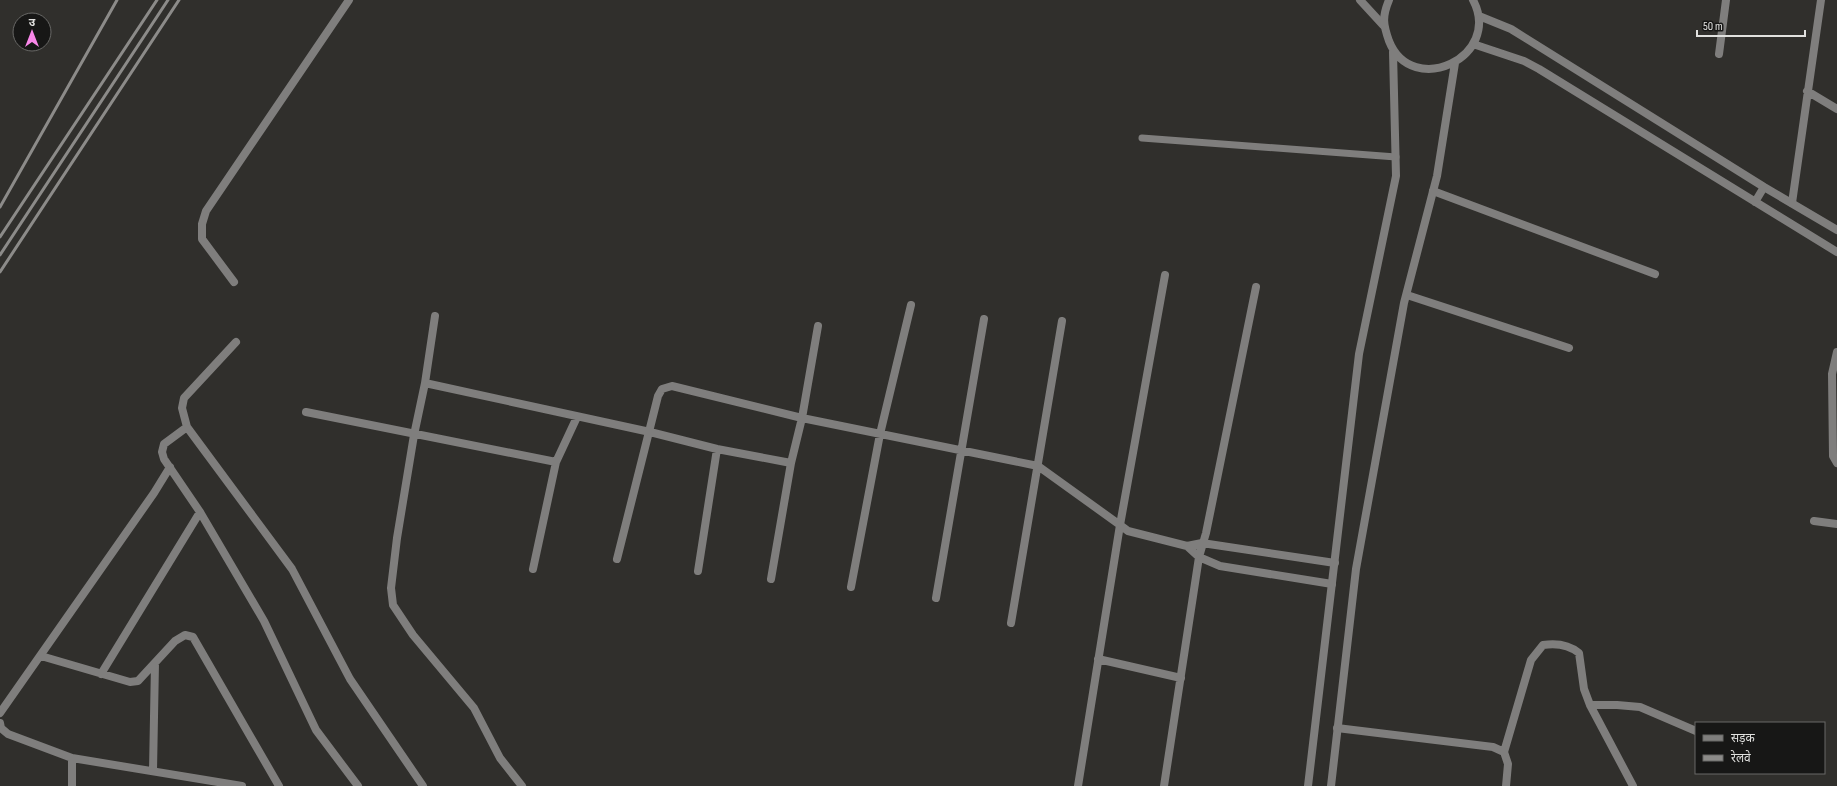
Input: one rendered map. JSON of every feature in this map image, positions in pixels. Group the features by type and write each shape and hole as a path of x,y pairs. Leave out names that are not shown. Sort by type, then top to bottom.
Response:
{"street":[{"path":"234,282 202,239 202,224 206,211 349,0"},
{"path":"1308,786 1359,354 1396,176 1393,52 1383,25 1360,0"},
{"path":"1383,25 1384,11 1388,0"},
{"path":"1719,54 1726,0"},
{"path":"1792,204 1820,0"},
{"path":"1393,52 1406,63 1422,69 1439,69 1455,63 1466,55 1473,44 1478,31 1476,2"},
{"path":"1478,16 1511,29 1792,204 1837,230"},
{"path":"1473,44 1509,55 1539,69 1837,252"},
{"path":"1331,786 1356,569 1407,295 1437,176 1455,63"},
{"path":"1807,91 1837,109"},
{"path":"1755,202 1764,186"},
{"path":"1433,191 1655,274"},
{"path":"1078,786 1120,526 1165,275"},
{"path":"1164,786 1199,557 1206,533 1256,287"},
{"path":"1407,295 1570,348"},
{"path":"851,587 880,434 911,306"},
{"path":"435,316 425,383 414,435 397,538 390,588 393,605 413,635 474,708 500,758 522,786"},
{"path":"936,598 984,319"},
{"path":"1011,623 1062,321"},
{"path":"771,579 791,463 802,418 818,326"},
{"path":"236,342 184,398 182,408 188,427 292,569 350,679 424,786"},
{"path":"1837,352 1833,456 1837,463"},
{"path":"425,383 650,432 717,449 791,463"},
{"path":"617,559 658,396 662,389 672,386 802,418 1038,466 1128,531 1188,546 1202,543 1335,564"},
{"path":"306,412 414,435 556,462"},
{"path":"533,569 556,462 577,416"},
{"path":"188,427 164,444 162,452 170,467 200,512 264,620 316,730 358,786"},
{"path":"698,571 717,449"},
{"path":"0,713 154,493 170,467"},
{"path":"101,674 200,512"},
{"path":"1814,521 1837,524"},
{"path":"1188,546 1199,557 1220,566 1332,584"},
{"path":"41,656 130,682 138,682 175,641 185,635 193,637 279,786"},
{"path":"1506,786 1508,764 1504,752 1531,660 1543,645 1554,643 1573,648 1578,653 1584,689 1590,705 1633,786"},
{"path":"1098,659 1181,678"},
{"path":"153,771 155,663"},
{"path":"1590,705 1640,707 1695,731"},
{"path":"0,723 1,728 8,734 72,758 242,786"},
{"path":"1337,728 1493,747 1504,752"},
{"path":"72,758 72,786"}],"lane":[{"path":"1142,138 1396,157"}],"railway":[{"path":"0,207 117,0"},
{"path":"0,237 157,0"},
{"path":"0,255 168,0"},
{"path":"0,272 179,0"}]}
